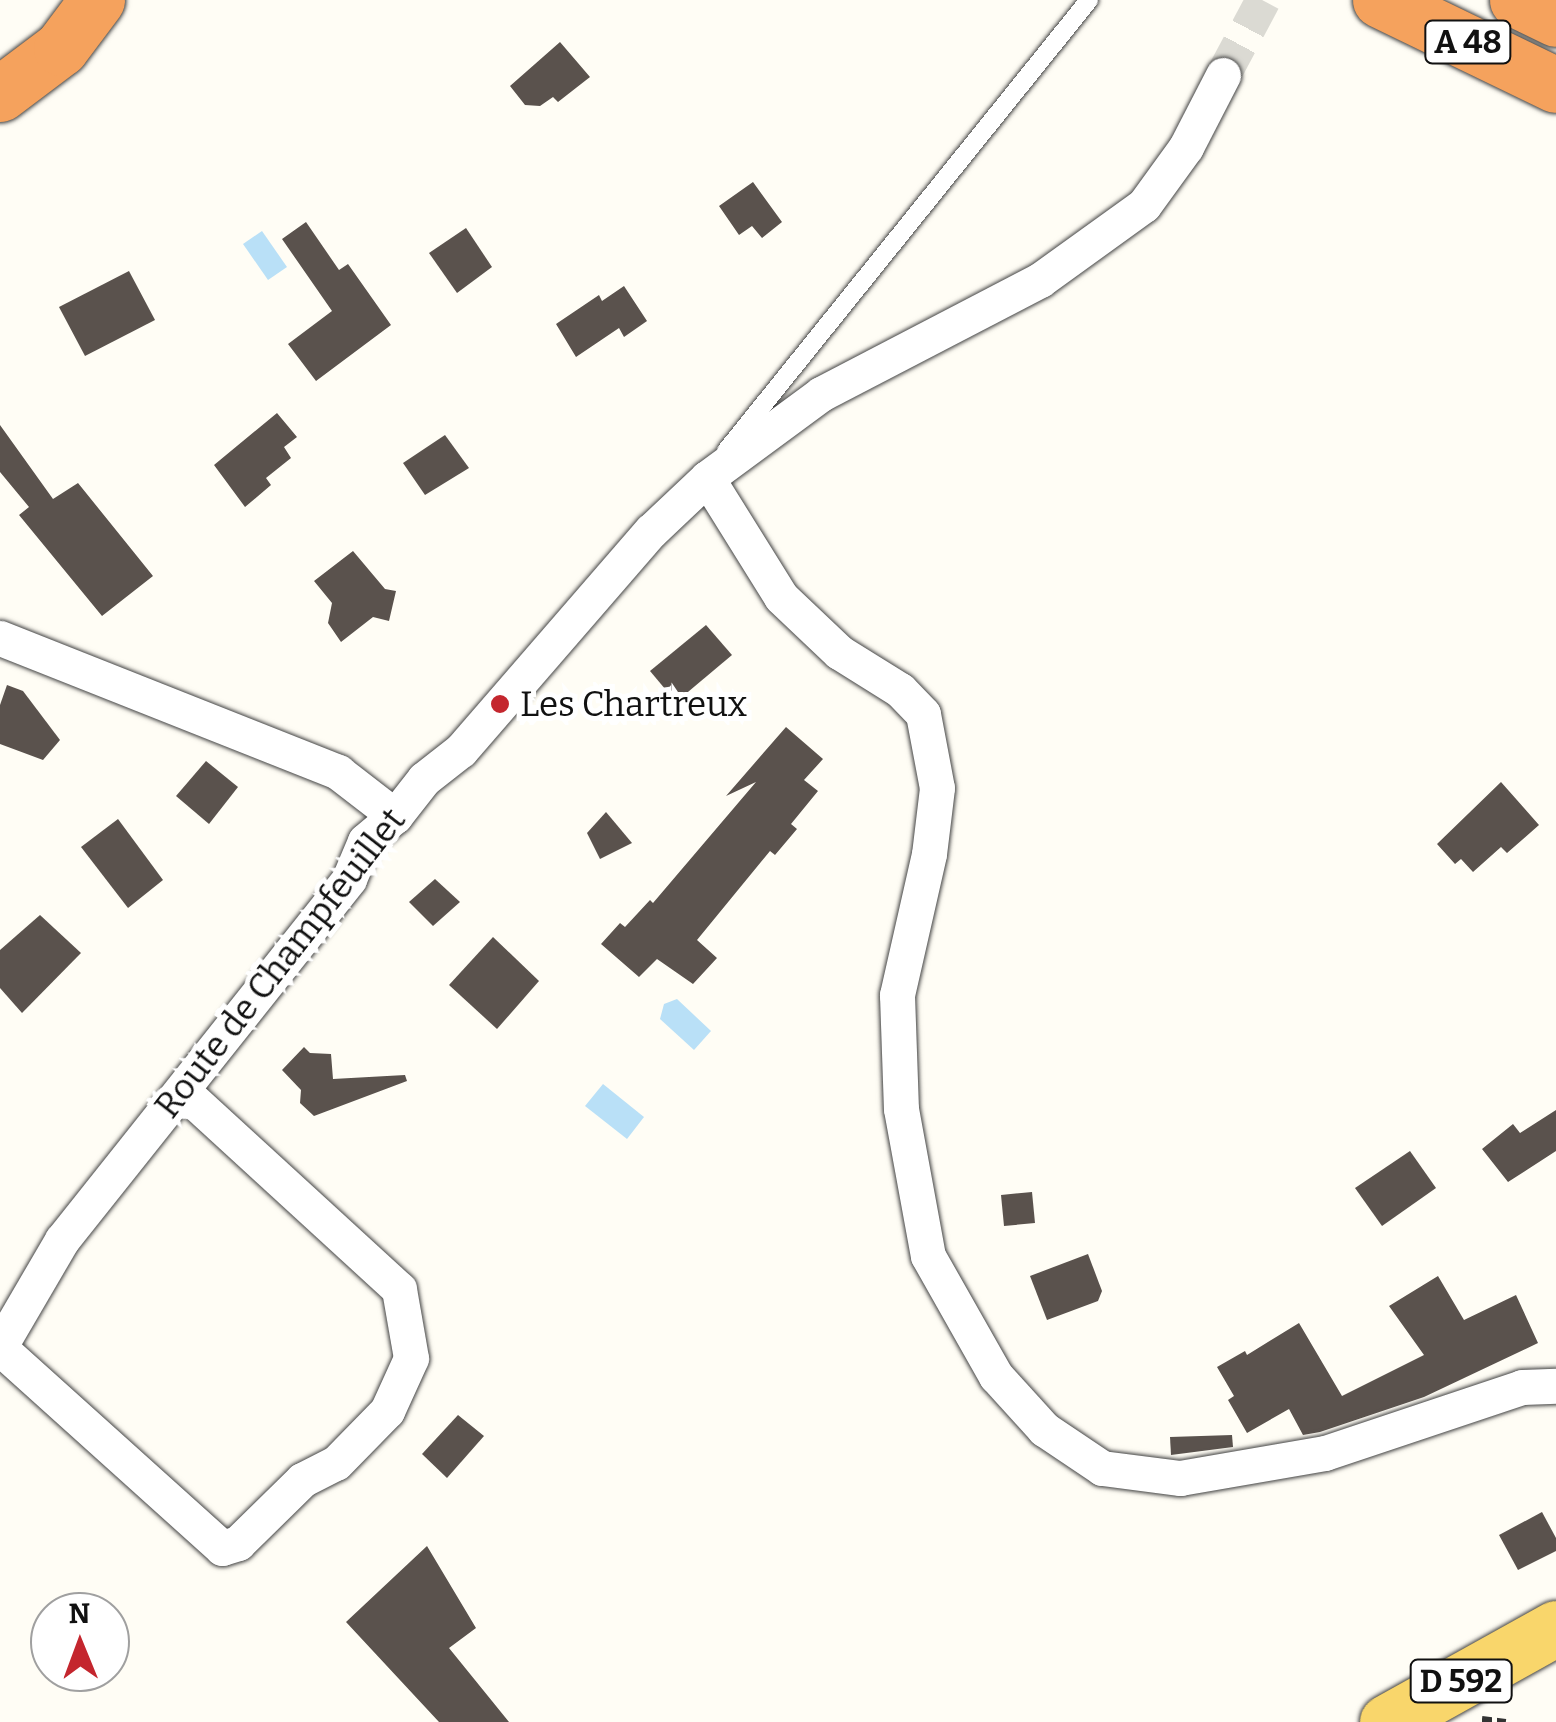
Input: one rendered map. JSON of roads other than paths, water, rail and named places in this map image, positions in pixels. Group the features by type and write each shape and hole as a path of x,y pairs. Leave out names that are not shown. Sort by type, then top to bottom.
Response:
{"highway":[{"path":"0,61 94,0"},
{"path":"0,94 61,48 94,0"},
{"name":"A 48","path":"1380,0 1556,85"},
{"name":"A 48","path":"1517,0 1556,19"},
{"path":"1540,0 1556,11"}],"main road":[{"name":"D 592","path":"1387,1722 1546,1634"}],"street":[{"name":"Route de Champfeuillet","path":"0,1347 62,1240 349,879 366,842 396,816 424,779 460,750 628,556 707,478 821,394 1040,280 1144,205 1186,148 1223,75"},
{"path":"707,478 781,597 840,652 900,690 922,714 937,788 929,854 897,995 901,1109 928,1256 996,1376 1044,1428 1102,1468 1180,1478 1326,1452 1522,1387 1556,1386"},
{"path":"0,638 338,772 396,816"},
{"path":"0,1347 222,1548 238,1543 302,1480 336,1464 387,1411 411,1358 399,1290 182,1090"}],"lane":[{"path":"707,478 758,406 1090,0"}],"water":[{"path":"262,231 287,267 268,280 243,244"},
{"path":"677,999 711,1031 694,1050 660,1019 664,1004"},
{"path":"603,1084 644,1117 627,1139 585,1106"}],"tunnel":[{"path":"1223,75 1263,0"}],"place":[{"name":"Les Chartreux","path":"500,704"}]}
